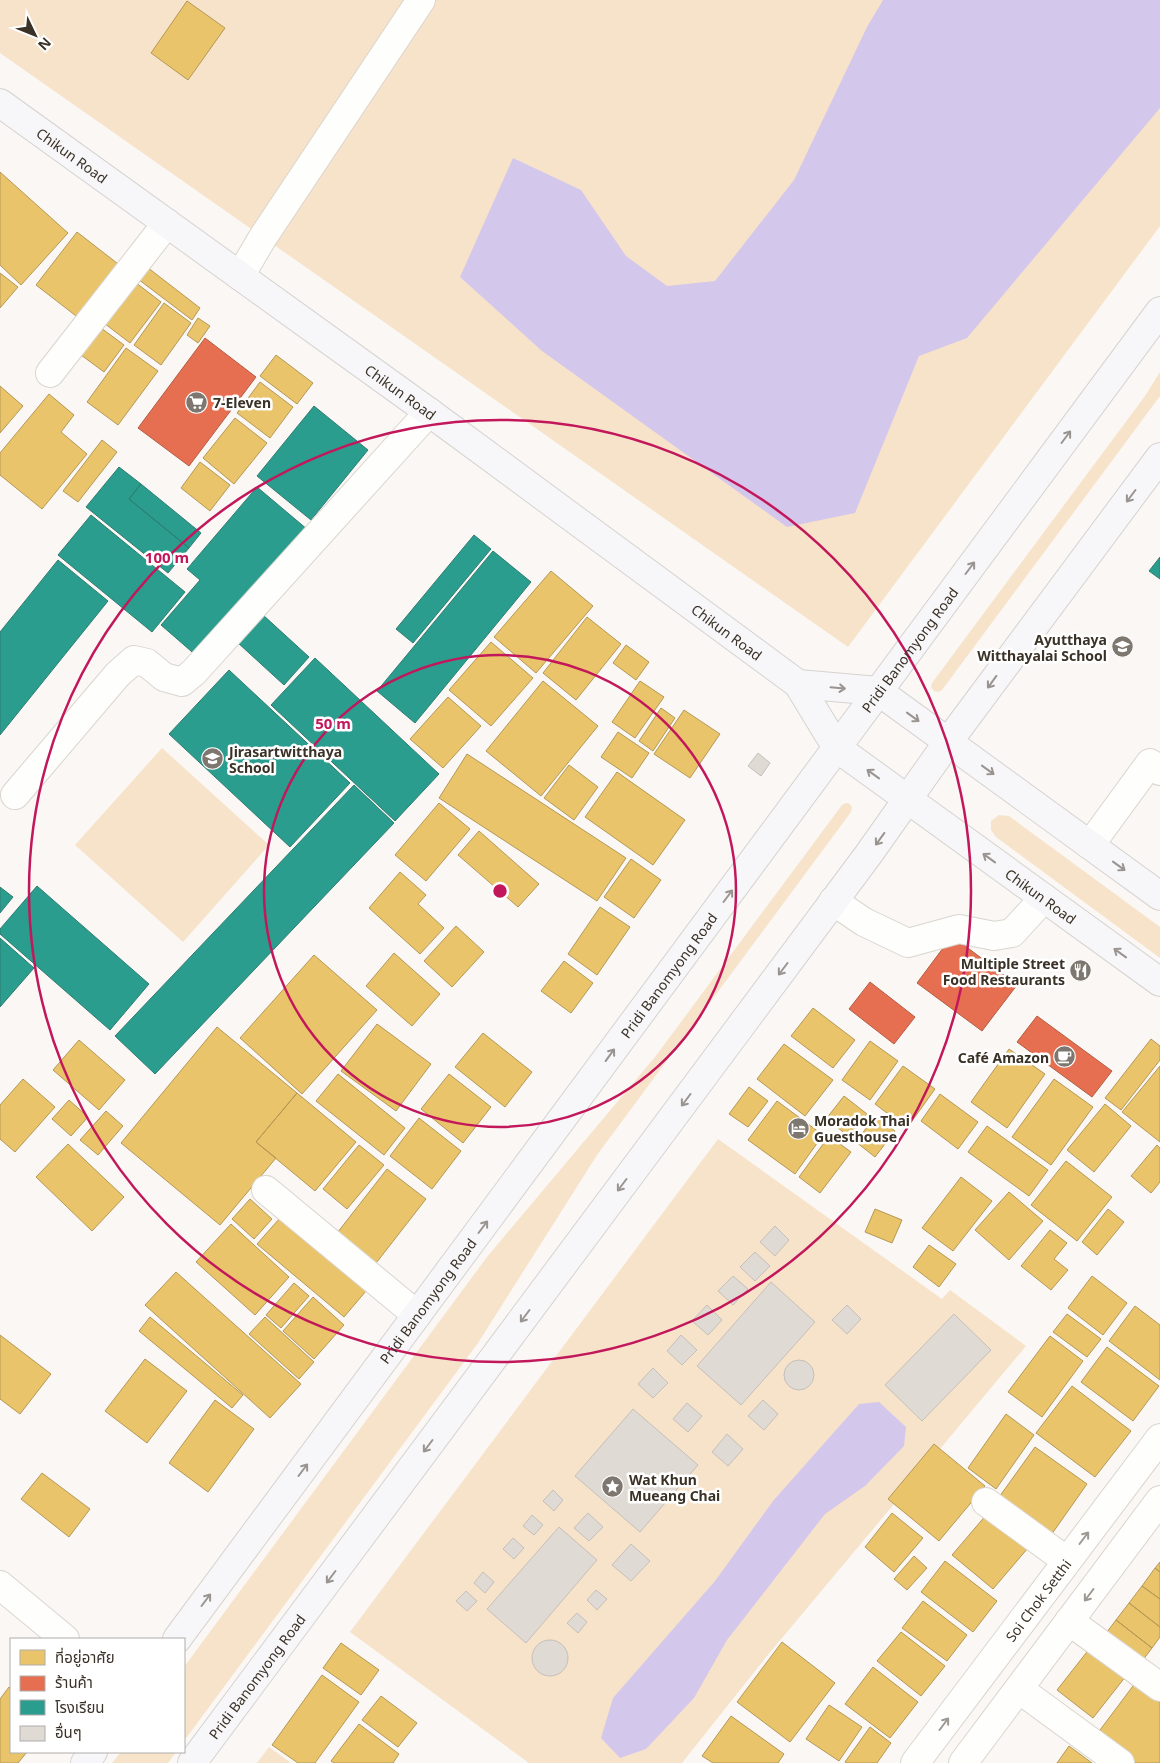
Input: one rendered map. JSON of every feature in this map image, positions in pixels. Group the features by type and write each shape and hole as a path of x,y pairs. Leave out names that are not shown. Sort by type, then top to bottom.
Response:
{"main road":[{"name":"Chikun Road","path":"0,103 429,412 798,684 838,748 1160,982"},
{"name":"Pridi Banomyong Road","path":"178,1638 1160,311"},
{"name":"Pridi Banomyong Road","path":"192,1763 834,901 948,742 1160,457"},
{"path":"798,684 878,691 1160,896"}],"street":[{"path":"240,276 263,237 421,0"},
{"path":"50,372 166,223"},
{"path":"16,795 118,674 134,660 147,663 164,677 182,682 194,672 429,412"},
{"path":"1090,845 1150,763 1160,771"},
{"path":"834,901 864,922 908,943 959,928 994,936 1012,933 1044,898"},
{"path":"266,1190 417,1315"},
{"name":"Soi Chok Setthi","path":"915,1763 1160,1438"},
{"path":"963,1763 1160,1500"},
{"path":"986,1502 1067,1561"},
{"path":"0,1585 64,1638"},
{"path":"1069,1621 1160,1687"},
{"path":"1019,1689 1120,1763"}],"shaded area":[{"path":"0,0 1160,0 1160,226 848,647 0,53"},
{"path":"883,0 1160,0 1160,108 967,338 919,356 855,513 787,527 542,351 460,277 513,158 581,190 626,256 667,286 715,281 794,180 867,27"},
{"path":"1160,372 1160,396 942,690 934,691 931,687 932,683 1145,396"},
{"path":"162,748 269,845 183,942 75,845"},
{"path":"850,804 851,812 597,1155 478,1343 185,1740 185,1666 487,1257 655,1057 842,805"},
{"path":"999,815 1009,816 1160,927 1160,958 996,837 991,830 991,821"},
{"path":"718,1139 942,1299 950,1290 1026,1346 767,1656 682,1763 529,1763 350,1632"},
{"path":"879,1402 906,1427 904,1446 865,1486 825,1514 727,1640 694,1698 646,1749 620,1758 601,1738 613,1698 715,1581 773,1501 859,1404"},
{"path":"269,1747 291,1763 257,1763"},
{"path":"120,1753 175,1753 168,1763 112,1763"}],"building: ที่อยู่อาศัย":[{"path":"187,1 225,28 188,80 151,53"},
{"path":"0,172 68,233 21,285 0,265"},
{"path":"77,232 122,267 80,319 36,285"},
{"path":"143,264 200,308 192,320 134,276"},
{"path":"0,273 18,287 0,308"},
{"path":"131,279 161,302 130,343 100,320"},
{"path":"164,303 191,323 161,365 134,345"},
{"path":"198,318 210,326 198,343 187,335"},
{"path":"97,325 124,345 104,372 77,352"},
{"path":"126,348 158,371 118,425 87,402"},
{"path":"276,355 313,383 297,404 260,376"},
{"path":"260,382 293,407 270,438 237,413"},
{"path":"0,386 23,406 0,433"},
{"path":"49,394 74,415 61,432 87,454 42,509 0,475 0,453"},
{"path":"235,418 267,443 234,484 203,458"},
{"path":"102,440 117,452 78,502 63,491"},
{"path":"200,462 230,485 210,511 181,488"},
{"path":"551,571 593,606 536,673 494,637"},
{"path":"587,617 621,644 576,700 543,673"},
{"path":"491,642 533,678 491,726 449,690"},
{"path":"626,645 649,662 636,680 613,663"},
{"path":"543,681 598,726 541,796 486,751"},
{"path":"640,681 664,697 635,738 612,722"},
{"path":"448,697 481,726 443,768 410,739"},
{"path":"661,708 675,718 653,751 639,741"},
{"path":"684,710 720,734 690,778 654,754"},
{"path":"618,732 649,753 632,778 601,757"},
{"path":"467,754 626,858 597,901 439,798"},
{"path":"569,765 598,787 574,820 544,798"},
{"path":"617,772 685,820 653,865 585,817"},
{"path":"439,803 470,829 426,881 395,855"},
{"path":"479,831 539,884 518,907 458,855"},
{"path":"631,859 661,880 634,918 604,897"},
{"path":"400,872 426,895 418,904 444,928 420,954 369,908"},
{"path":"600,907 630,927 597,975 568,954"},
{"path":"456,926 484,952 452,987 424,961"},
{"path":"394,953 440,994 412,1026 366,986"},
{"path":"314,955 377,1010 302,1094 240,1038"},
{"path":"564,961 593,983 571,1013 541,991"},
{"path":"813,1008 855,1040 833,1068 791,1036"},
{"path":"377,1024 431,1064 396,1111 341,1071"},
{"path":"217,1027 297,1093 256,1142 276,1158 220,1225 121,1143"},
{"path":"483,1033 532,1072 505,1107 455,1067"},
{"path":"1151,1039 1160,1046 1160,1060 1121,1110 1105,1098"},
{"path":"79,1040 125,1080 99,1110 53,1070"},
{"path":"870,1041 898,1061 870,1100 842,1080"},
{"path":"784,1044 833,1080 805,1116 757,1079"},
{"path":"1009,1049 1045,1074 1007,1128 971,1102"},
{"path":"903,1066 935,1089 907,1128 875,1104"},
{"path":"1160,1066 1160,1142 1122,1112"},
{"path":"338,1074 405,1128 384,1155 316,1101"},
{"path":"449,1074 491,1107 463,1143 421,1109"},
{"path":"23,1079 55,1107 15,1152 0,1139 0,1105"},
{"path":"1054,1079 1093,1107 1051,1165 1012,1137"},
{"path":"749,1087 768,1101 748,1127 729,1114"},
{"path":"297,1093 356,1142 315,1191 256,1142"},
{"path":"940,1094 978,1122 958,1149 921,1121"},
{"path":"844,1096 867,1114 850,1137 826,1119"},
{"path":"69,1100 88,1117 71,1136 52,1119"},
{"path":"777,1101 823,1135 795,1174 748,1140"},
{"path":"1105,1104 1131,1126 1094,1172 1067,1150"},
{"path":"106,1111 123,1126 98,1155 80,1140"},
{"path":"875,1116 895,1131 875,1157 856,1142"},
{"path":"419,1118 461,1151 432,1189 390,1156"},
{"path":"987,1126 1048,1170 1029,1196 968,1152"},
{"path":"829,1136 851,1152 820,1193 799,1177"},
{"path":"68,1144 124,1197 92,1231 36,1177"},
{"path":"359,1145 384,1165 347,1209 323,1189"},
{"path":"1157,1145 1160,1148 1160,1182 1151,1193 1131,1176"},
{"path":"1066,1161 1112,1197 1077,1241 1031,1205"},
{"path":"387,1169 426,1199 373,1267 334,1237"},
{"path":"961,1177 992,1201 953,1251 922,1228"},
{"path":"1009,1192 1043,1221 1009,1260 975,1230"},
{"path":"250,1199 272,1219 254,1239 232,1219"},
{"path":"875,1209 902,1220 892,1243 865,1232"},
{"path":"1108,1209 1124,1222 1097,1255 1082,1242"},
{"path":"280,1218 366,1291 344,1317 257,1244"},
{"path":"231,1224 289,1277 255,1315 196,1262"},
{"path":"1050,1230 1067,1243 1054,1259 1068,1270 1051,1290 1021,1266"},
{"path":"929,1245 956,1264 939,1287 913,1267"},
{"path":"176,1272 301,1384 270,1418 145,1305"},
{"path":"1092,1276 1127,1303 1103,1335 1068,1308"},
{"path":"294,1283 309,1296 281,1328 266,1315"},
{"path":"313,1297 344,1325 314,1359 283,1331"},
{"path":"1135,1306 1160,1325 1160,1380 1109,1341"},
{"path":"1067,1314 1101,1339 1087,1357 1053,1332"},
{"path":"150,1317 243,1395 232,1408 139,1331"},
{"path":"265,1317 314,1362 299,1379 249,1334"},
{"path":"0,1335 51,1374 20,1414 0,1399"},
{"path":"1050,1336 1083,1361 1042,1417 1008,1392"},
{"path":"1107,1347 1159,1386 1133,1421 1081,1382"},
{"path":"145,1359 187,1391 147,1443 105,1411"},
{"path":"1072,1386 1131,1431 1095,1477 1036,1433"},
{"path":"215,1400 254,1429 208,1492 169,1463"},
{"path":"1006,1414 1034,1435 996,1489 968,1468"},
{"path":"934,1444 985,1486 939,1541 888,1499"},
{"path":"1035,1447 1087,1484 1049,1538 997,1500"},
{"path":"42,1473 90,1509 69,1537 21,1499"},
{"path":"892,1513 923,1538 894,1572 865,1547"},
{"path":"987,1514 1028,1548 993,1589 952,1555"},
{"path":"914,1556 927,1568 907,1590 894,1579"},
{"path":"945,1561 997,1601 973,1632 921,1592"},
{"path":"1160,1562 1160,1572 1155,1568"},
{"path":"1155,1568 1160,1572 1160,1599 1142,1586"},
{"path":"1142,1586 1160,1599 1160,1627 1129,1603"},
{"path":"923,1601 967,1635 947,1661 902,1628"},
{"path":"1129,1603 1160,1627 1160,1637 1152,1648 1116,1620"},
{"path":"1116,1620 1152,1648 1139,1665 1103,1637"},
{"path":"901,1632 945,1666 921,1696 877,1661"},
{"path":"782,1642 835,1683 790,1742 737,1702"},
{"path":"341,1643 379,1670 361,1695 323,1668"},
{"path":"1090,1648 1126,1676 1093,1718 1057,1690"},
{"path":"873,1667 918,1702 890,1738 845,1704"},
{"path":"322,1675 359,1702 315,1763 298,1763 272,1745"},
{"path":"1136,1682 1160,1700 1160,1763 1135,1763 1097,1734"},
{"path":"9,1687 10,1753 26,1753 18,1763 0,1763 0,1699"},
{"path":"381,1696 417,1723 398,1747 362,1720"},
{"path":"829,1705 862,1727 839,1761 806,1739"},
{"path":"731,1716 784,1754 778,1763 713,1763 702,1756"},
{"path":"359,1724 399,1754 393,1763 334,1763 331,1761"},
{"path":"870,1727 891,1743 877,1763 845,1762"},
{"path":"1069,1746 1092,1763 1057,1763"}],"building: ร้านค้า":[{"name":"7-Eleven","path":"205,338 256,377 189,466 138,428"},
{"path":"952,936 1017,985 982,1031 917,983"},
{"path":"870,982 915,1017 894,1044 849,1009"},
{"name":"Café Amazon","path":"1037,1016 1112,1071 1092,1097 1017,1042"}],"building: โรงเรียน":[{"path":"314,406 368,450 311,520 257,476"},
{"path":"119,467 141,484 129,499 189,548 168,573 86,507"},
{"path":"141,484 201,533 189,548 129,499"},
{"path":"257,487 308,530 199,658 161,625 200,580 187,569"},
{"path":"91,515 185,592 152,632 58,555"},
{"path":"474,535 491,549 413,643 396,629"},
{"path":"493,551 531,582 415,723 377,691"},
{"path":"1160,557 1160,579 1149,571"},
{"path":"58,560 108,601 0,735 0,632"},
{"path":"262,614 309,657 284,685 237,642"},
{"path":"315,658 439,774 395,821 271,705"},
{"path":"229,670 350,783 290,847 169,734"},
{"path":"354,785 394,823 155,1074 115,1036"},
{"path":"37,886 149,984 110,1030 0,934 0,929"},
{"path":"0,887 13,897 0,913"},
{"path":"0,938 34,968 0,1007"}],"building: อื่นๆ":[{"path":"758,753 770,763 761,776 748,766"},
{"path":"775,1226 789,1240 775,1256 760,1242"},
{"path":"755,1252 770,1266 755,1281 740,1267"},
{"path":"733,1276 748,1289 733,1305 718,1291"},
{"path":"771,1282 815,1322 741,1405 697,1366"},
{"path":"707,1305 722,1320 708,1335 692,1321"},
{"path":"847,1305 861,1319 847,1334 832,1320"},
{"path":"954,1314 991,1350 922,1421 885,1385"},
{"path":"681,1335 697,1350 682,1365 667,1351"},
{"path":"799,1360 805,1361 813,1369 813,1381 805,1389 799,1390 793,1389 785,1381 784,1375 785,1369 793,1361"},
{"path":"653,1368 668,1383 653,1398 638,1384"},
{"path":"763,1400 778,1414 764,1430 748,1416"},
{"path":"687,1403 702,1416 688,1432 673,1419"},
{"path":"633,1409 698,1465 640,1532 575,1476"},
{"path":"727,1434 743,1449 728,1466 712,1452"},
{"path":"553,1490 563,1500 554,1511 543,1501"},
{"path":"588,1513 603,1527 589,1541 574,1528"},
{"path":"532,1515 543,1525 534,1535 523,1526"},
{"path":"559,1527 597,1560 526,1643 487,1609"},
{"path":"513,1538 524,1548 514,1559 503,1549"},
{"path":"631,1544 650,1561 631,1581 612,1565"},
{"path":"483,1572 494,1582 485,1593 474,1583"},
{"path":"596,1590 607,1599 597,1610 587,1600"},
{"path":"466,1591 477,1601 467,1611 456,1601"},
{"path":"577,1613 587,1622 578,1633 567,1623"},
{"path":"550,1640 557,1641 563,1645 567,1651 567,1665 563,1671 557,1675 550,1676 543,1675 537,1671 533,1665 532,1658 533,1651 537,1645 543,1641"}],"place":[{"name":"7-Eleven","path":"197,402"},
{"name":"Ayutthaya Witthayalai School","path":"1123,647"},
{"name":"Jirasartwitthaya School","path":"213,759"},
{"name":"Multiple Street Food Restaurants","path":"1081,971"},
{"name":"Café Amazon","path":"1065,1057"},
{"name":"Moradok Thai Guesthouse","path":"798,1128"},
{"name":"Wat Khun Mueang Chai","path":"613,1487"}]}
